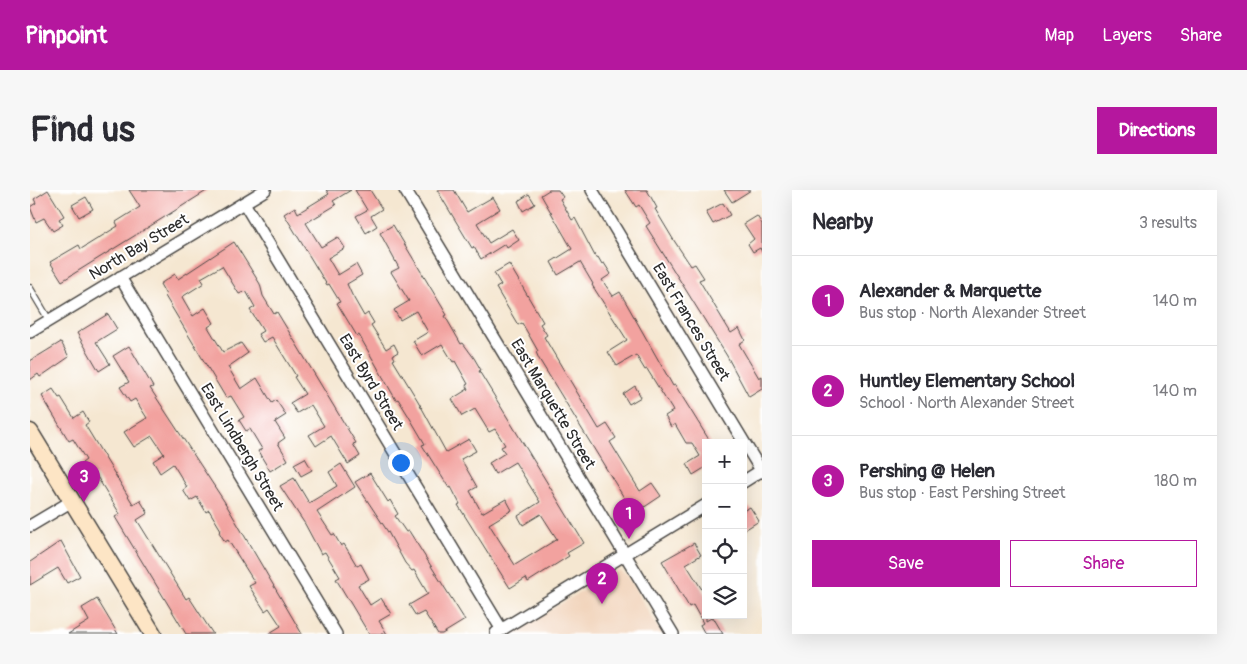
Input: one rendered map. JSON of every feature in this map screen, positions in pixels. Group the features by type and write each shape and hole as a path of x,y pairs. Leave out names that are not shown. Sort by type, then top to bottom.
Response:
{"street":[{"name":"North Bay Street","path":"30,332 266,190"},
{"name":"East Marquette Street","path":"405,190 673,634"},
{"name":"East Frances Street","path":"592,190 762,471"},
{"name":"East Byrd Street","path":"244,203 498,632"},
{"name":"East Lindbergh Street","path":"120,277 336,634"},
{"path":"30,432 154,634"},
{"path":"747,480 762,471"},
{"path":"30,526 72,501"},
{"path":"498,632 702,507"}],"lane":[{"path":"30,288 49,320"}],"shaded area":[{"path":"618,570 626,575 662,634 510,634"}],"building":[{"path":"48,190 64,216 59,219 63,225 53,231 44,218 36,222 30,207 36,203 34,199"},
{"path":"129,190 208,190 62,281 50,262 79,245 81,249 118,226 116,222 140,207"},
{"path":"326,190 351,190 333,201 336,205 306,223 321,247 338,237 345,248 328,258 338,275 356,264 362,275 347,284 352,295 364,316 368,313 374,323 371,325 386,349 394,344 398,352 393,355 395,359 393,360 446,452 469,439 476,451 461,459 477,487 470,491 482,513 506,499 512,510 489,524 515,565 557,539 541,514 523,525 518,516 540,502 515,462 495,474 489,463 505,453 501,447 505,445 495,429 489,432 475,409 462,416 452,399 468,389 466,385 468,384 455,361 453,362 442,344 422,356 413,341 428,332 416,311 400,320 394,310 409,301 391,272 399,268 380,233 393,225 447,315 445,316 461,344 463,343 474,358 481,370 479,371 584,543 567,553 569,556 528,582 526,578 510,588 458,505 460,504 451,487 449,488 422,445 425,444 408,415 398,399 396,400 359,335 357,336 337,303 340,302 329,284 327,285 284,214 295,207 298,213 329,194"},
{"path":"355,190 370,190 382,209 371,216 377,226 366,233 356,216 367,210"},
{"path":"437,190 454,190 467,212 493,197 500,209 477,223 489,243 512,229 519,240 507,248 505,244 481,259 474,247 472,248"},
{"path":"549,190 558,190 563,197 560,199 572,220 575,218 596,258 598,257 602,264 604,263 611,274 602,280 613,296 620,292 673,386 675,385 709,439 702,439 702,469 693,475 687,464 700,456 692,443 686,443 675,424 671,427 665,416 673,411 647,369 645,370 636,355 617,366 608,352 627,340 592,285 580,262 558,275 551,262 572,249 541,195"},
{"path":"625,190 647,190 657,208 655,209 673,239 691,266 695,264 704,278 699,280 731,333 739,328 745,340 739,344 759,378 762,376 762,389 749,397 727,356 646,226 650,223 639,205 636,207"},
{"path":"724,190 751,190 732,202"},
{"path":"529,194 535,204 523,211 518,201"},
{"path":"86,197 93,209 79,217 72,205"},
{"path":"723,203 730,215 713,224 706,212"},
{"path":"757,216 762,224 762,252 760,248 753,252 748,244 754,239 744,224"},
{"path":"234,242 260,284 263,296 274,314 277,312 356,443 353,444 360,456 348,464 331,436 316,446 309,435 324,426 311,405 297,413 290,403 305,394 272,337 263,342 258,334 263,331 250,310 255,307 246,291 239,294 222,266 201,278 204,283 182,297 193,316 205,308 214,323 208,327 223,352 241,343 248,353 228,367 241,389 257,378 272,403 276,400 286,415 275,422 285,438 278,443 288,460 270,471 258,451 262,449 250,429 246,431 239,420 244,417 231,396 226,398 165,296 160,284 175,274 178,279"},
{"path":"509,264 543,322 540,324 547,335 544,337 599,429 607,424 616,438 610,442 640,491 652,483 661,496 634,514 539,359 536,352 538,351 522,323 518,325 496,288 501,285 494,273"},
{"path":"108,314 117,329 96,342 110,364 99,371 77,333"},
{"path":"61,342 69,357 40,377 38,374 30,380 30,361"},
{"path":"129,346 153,387 150,388 224,501 302,634 268,634 281,626 269,608 265,611 249,586 255,583 228,540 225,542 219,532 221,530 209,510 206,512 197,497 190,501 183,490 187,487 173,464 160,473 153,461 164,454 152,436 134,447 124,432 147,418 135,399 130,402 120,387 129,382 113,356"},
{"path":"635,386 641,397 629,404 623,394"},
{"path":"53,389 59,398 61,397 74,418 83,412 89,422 85,425 133,504 140,500 148,513 137,520 186,599 189,597 213,634 186,634 115,517 120,514 96,475 91,478 82,463 86,460 73,439 69,441 42,396"},
{"path":"305,458 312,470 301,476 294,464"},
{"path":"341,464 355,487 317,512 341,546 344,544 357,566 361,564 369,579 358,585 370,605 381,598 391,614 379,621 387,634 369,634 336,579 340,577 325,552 321,554 305,524 280,486 294,478 309,503 337,486 329,472"},
{"path":"370,473 388,502 390,500 398,514 395,516 406,532 409,531 465,620 442,634 438,634 424,612 416,616 409,605 428,594 414,570 412,571 405,563 388,532 355,482"},
{"path":"750,507 759,521 747,528 747,509"},
{"path":"61,541 80,576 67,583 58,568 30,585 30,562"},
{"path":"694,543 701,555 686,564 702,590 702,619 706,619 706,621 714,619 723,634 705,634 700,625 703,623 693,605 689,607 662,561"},
{"path":"97,599 118,634 68,634 89,621 82,608"}],"place":[{"name":"Pershing @ Helen","path":"84,502"},
{"name":"Alexander & Marquette","path":"629,539"},
{"name":"Huntley Elementary School","path":"602,604"}]}
